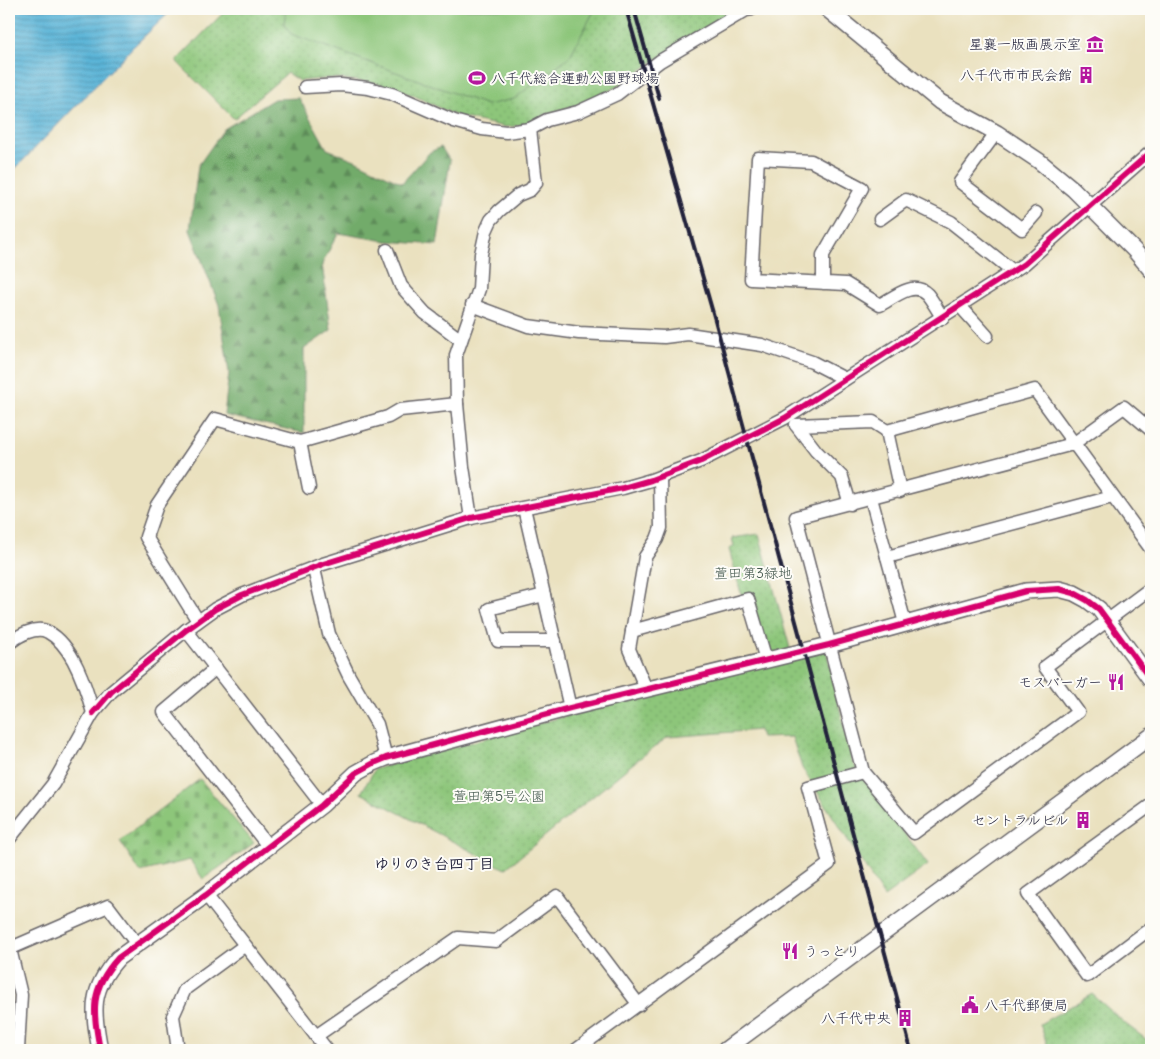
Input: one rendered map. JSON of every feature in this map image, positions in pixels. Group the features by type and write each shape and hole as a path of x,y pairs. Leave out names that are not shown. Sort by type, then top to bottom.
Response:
{"street":[{"path":"305,87 341,85 368,88 392,94 454,121 482,129 506,132 530,129 548,120 578,112 618,94 660,61 746,10 752,9"},
{"path":"837,11 940,102 996,133 1038,161 1073,189 1134,250 1151,270"},
{"path":"471,518 462,467 457,404 456,355 479,289 481,254 491,220 518,195 530,190 536,183 530,129"},
{"path":"996,133 960,182 1022,229 1036,213"},
{"path":"9,839 53,784 93,712 111,692 186,630 215,609 242,595 323,564 471,518 623,488 660,477 701,461 785,418 1014,271 1090,207 1151,152"},
{"path":"823,283 823,255 862,188 811,161 758,158 751,279 823,283 846,284 880,305 904,291 917,289 926,293 943,318"},
{"path":"880,219 906,200 951,222 1014,271"},
{"path":"388,250 401,286 425,314 461,340"},
{"path":"472,305 528,326 579,333 664,337 688,334 762,345 812,362 845,379"},
{"path":"960,306 987,336"},
{"path":"887,431 1035,390 1151,549"},
{"path":"198,621 146,537 157,505 215,419 300,442 388,417 400,410 457,404"},
{"path":"1151,430 1124,407 1073,444 796,517 863,772 914,833 1078,712 1044,667 1151,588"},
{"path":"850,504 842,477 816,451 796,425 873,422 887,431 900,490"},
{"path":"300,442 310,488"},
{"path":"646,689 629,649 646,557 661,528 660,477"},
{"path":"887,557 1112,497"},
{"path":"871,498 905,623"},
{"path":"524,508 570,708"},
{"path":"314,569 329,634 349,676 376,724 386,758"},
{"path":"100,1050 94,1000 106,971 118,958 136,943 206,895 322,805 356,773 386,758 570,708 829,645 1026,591 1045,589 1059,589 1074,593 1099,609 1151,680"},
{"path":"544,595 489,609 498,641 555,641"},
{"path":"632,631 748,600 766,660"},
{"path":"9,643 31,630 47,631 66,646 88,695 93,712"},
{"path":"186,630 322,805"},
{"path":"216,668 164,712 268,846"},
{"path":"725,1050 1151,736"},
{"path":"576,1050 829,864 808,787 863,772"},
{"path":"1151,805 1028,894 1087,976 1151,928"},
{"path":"206,895 327,1050"},
{"path":"316,1036 458,938 496,941 557,896 638,1005"},
{"path":"18,1050 21,995 10,949 108,906 136,943"},
{"path":"178,1050 173,1016 185,990 244,946"}],"green space":[{"path":"227,9 738,9 678,45 615,88 576,105 547,114 525,125 505,127 456,116 415,96 377,83 332,78 299,81 287,73 234,119 176,61"},
{"name":"八千代総合運動公園野球場","path":"286,9 595,9 570,56 514,99 487,105 291,34 284,24"},
{"path":"299,98 327,149 355,160 402,183 430,152 441,147 450,161 437,245 386,241 338,233 322,264 331,330 304,349 304,433 224,415 229,373 219,305 190,230 198,166 224,129 274,99"},
{"name":"萱田第3緑地","path":"759,534 791,652 768,658 742,597 729,549 734,546 732,538"},
{"name":"萱田第5号公園","path":"826,649 852,762 928,865 884,897 802,768 792,737 761,738 759,730 668,737 505,869 361,793 375,769 793,653"},
{"path":"200,779 254,843 203,879 190,860 140,872 120,841"},
{"path":"1092,994 1151,1043 1151,1050 1049,1050 1040,1024"}],"water":[{"path":"9,9 173,9 134,46 9,175"}],"railway":[{"path":"626,9 715,320 911,1050"},
{"path":"634,9 659,98"}],"cycle path":[{"path":"93,713 111,692 186,630 215,609 242,595 323,564 471,518 623,488 651,480 701,461 785,418 1024,264 1151,152"},
{"path":"100,1050 95,1012 96,1001 102,980 118,958 206,895 322,805 356,773 386,758 570,708 829,645 1026,591 1059,589 1074,593 1087,600 1099,609 1151,680"}],"place":[{"name":"星襄一版画展示室","path":"1095,44"},
{"name":"八千代市市民会館","path":"1086,75"},
{"name":"八千代総合運動公園野球場","path":"477,78"},
{"name":"モスバーガー","path":"1116,682"},
{"name":"セントラルビル","path":"1083,820"},
{"name":"うっとり","path":"790,951"},
{"name":"八千代郵便局","path":"970,1005"},
{"name":"八千代中央","path":"905,1018"}],"district":[{"name":"ゆりのき台四丁目","path":"434,864"}]}
